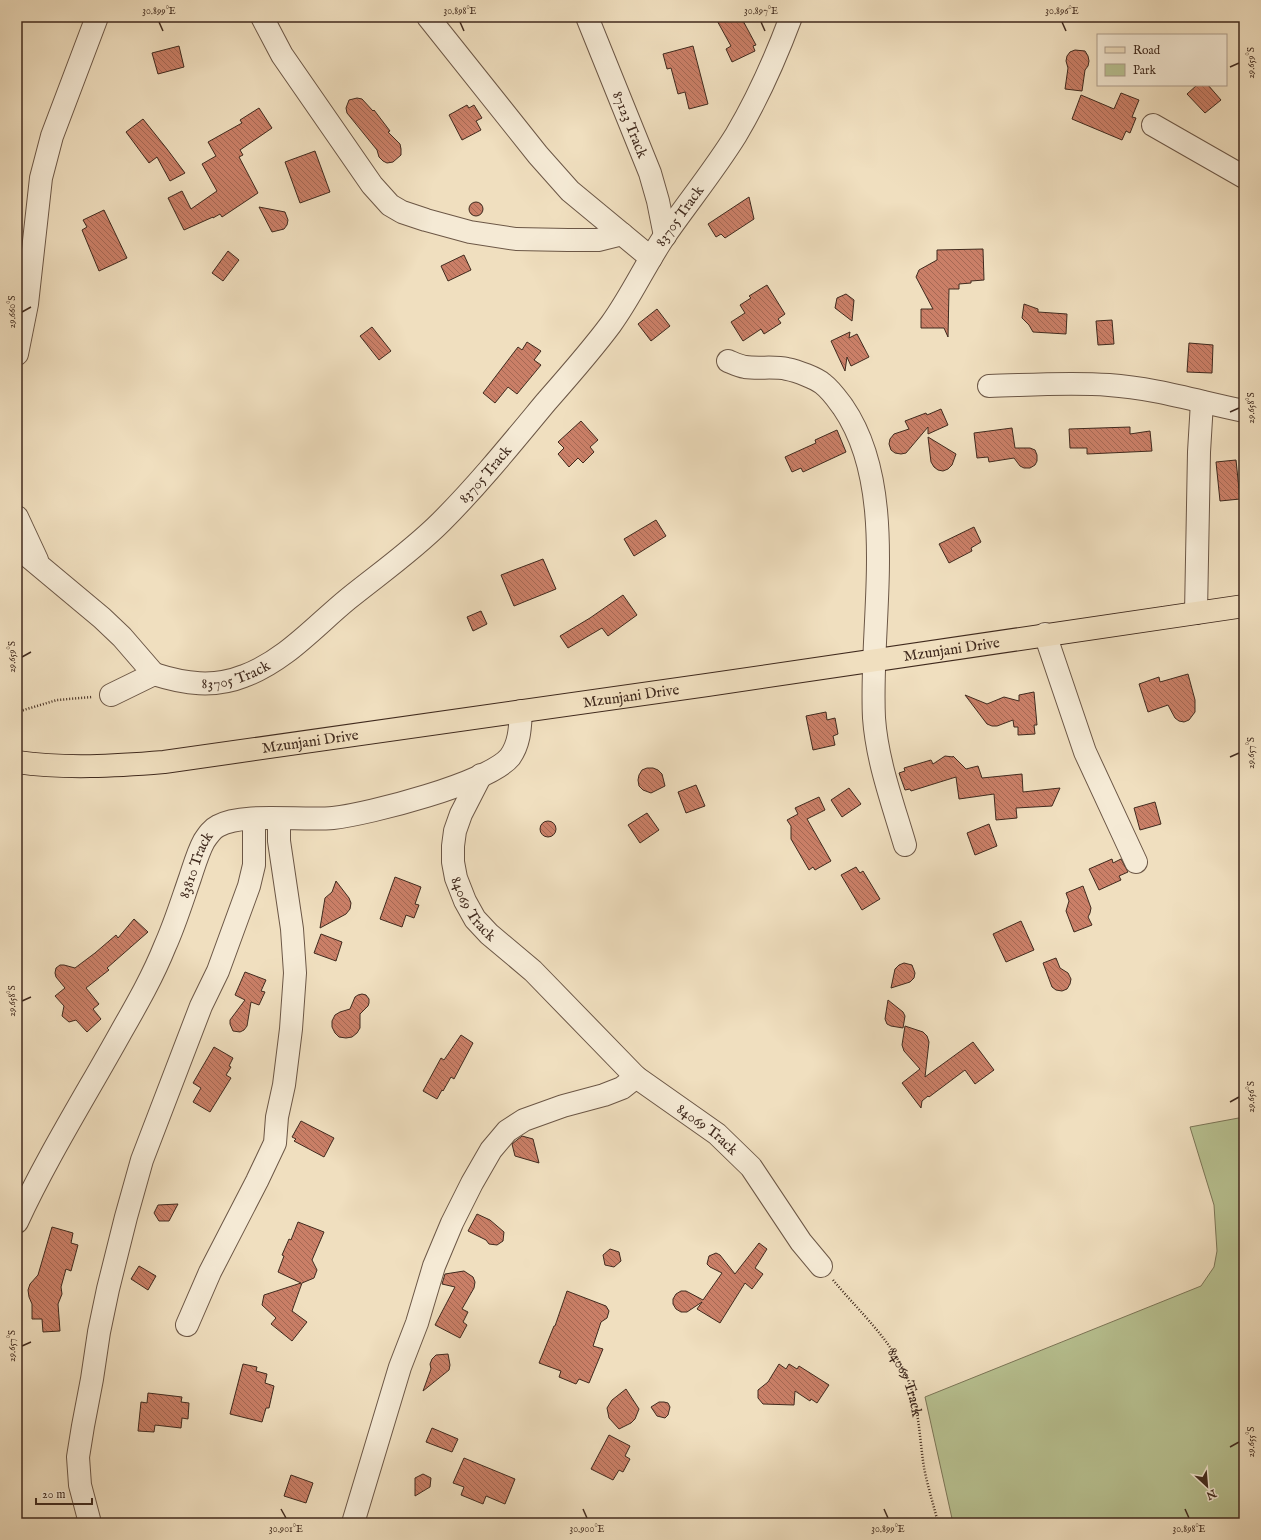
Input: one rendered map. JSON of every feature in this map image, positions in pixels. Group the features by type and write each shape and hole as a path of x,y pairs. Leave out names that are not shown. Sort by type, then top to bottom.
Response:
{"main road":[{"name":"Mzunjani Drive","path":"17,762 87,766 164,762 707,685 1045,634 1244,606"}],"street":[{"path":"17,354 26,304 41,178 52,136 97,17"},
{"path":"262,17 282,55 372,185 390,204 402,212 470,232 516,239 598,240 622,234"},
{"path":"428,17 538,155 570,191 651,258"},
{"name":"87123 Track","path":"587,17 650,173 658,201 665,236"},
{"name":"83705 Track","path":"154,674 186,683 207,684 225,682 256,672 289,651 347,600 406,553 440,523 526,427 610,325 633,291 665,236 718,162 740,128 751,108 791,17"},
{"path":"1152,125 1244,177"},
{"path":"728,361 745,367 787,369 810,377 823,384 836,397 851,419 871,473 876,504 877,561 874,720 879,751 905,845"},
{"path":"990,386 1055,384 1109,385 1153,392 1244,411"},
{"path":"1196,613 1199,452 1202,402"},
{"path":"17,517 41,567"},
{"path":"17,547 102,618 122,637 154,674 111,695"},
{"path":"1045,634 1085,752 1136,862"},
{"name":"83810 Track","path":"17,1222 69,1123 142,994 160,958 174,926 205,840 213,829 220,825 245,819 333,818 367,812 431,794 481,775 501,765 509,758 516,747 520,728 521,711"},
{"name":"84069 Track","path":"481,775 464,808 455,831 453,862 456,878 465,901 475,919 489,934 533,971 636,1077 717,1134 747,1163 801,1242 821,1266"},
{"path":"90,1523 80,1485 78,1457 82,1426 108,1289 142,1160 201,1006 218,971 249,886 254,865 254,819"},
{"path":"186,1325 210,1272 275,1143 277,1117 284,1084 291,1029 294,973 292,929 279,841 279,819"},
{"path":"353,1523 400,1367 416,1324 434,1266 452,1223 472,1183 491,1150 507,1131 524,1120 563,1106 604,1095 622,1088 636,1077"}],"path":[{"path":"17,712 57,700 111,695"},
{"name":"84069 Track","path":"821,1266 881,1336 905,1372 912,1390 923,1462 938,1523"}],"green space":[{"path":"1244,1117 1244,1523 953,1523 925,1397 1201,1286 1214,1267 1217,1251 1214,1205 1190,1127"}],"building":[{"path":"715,17 741,17 756,45 753,46 755,51 732,62 726,49 731,46"},
{"path":"179,46 184,67 158,74 152,53"},
{"path":"693,46 708,104 689,109 685,92 678,94 671,68 667,69 663,54"},
{"path":"1075,50 1085,51 1089,61 1085,70 1082,91 1065,89 1068,68 1066,61 1067,56 1070,52"},
{"path":"1196,86 1209,86 1221,100 1205,113 1187,94"},
{"path":"1121,93 1139,100 1132,117 1136,118 1130,133 1126,131 1122,140 1072,119 1081,95 1114,109"},
{"path":"357,98 362,99 373,111 374,110 390,131 388,132 400,144 401,155 393,162 387,163 379,157 377,150 347,113 346,108 349,100"},
{"path":"467,105 469,108 474,105 482,118 476,121 481,130 462,140 449,115"},
{"path":"259,108 272,128 240,150 243,155 239,157 258,193 222,217 220,214 184,230 168,198 182,191 191,209 217,191 202,164 216,156 208,142 242,123 240,120"},
{"path":"143,119 185,173 170,181 157,157 149,163 126,132"},
{"path":"315,151 330,192 300,203 285,162"},
{"path":"749,197 754,219 725,238 721,234 716,237 708,224"},
{"path":"473,202 479,202 483,206 483,212 479,216 473,216 469,212 469,206"},
{"path":"259,207 285,212 288,220 284,229 272,232"},
{"path":"104,210 127,258 99,271 82,230 87,227 83,220"},
{"path":"983,249 984,280 959,284 959,289 949,289 948,337 944,328 921,328 921,309 933,309 916,277 919,270 937,260 937,250"},
{"path":"228,251 239,260 223,281 212,273"},
{"path":"464,255 471,270 448,281 441,266"},
{"path":"767,285 785,314 778,319 781,323 764,334 761,329 743,341 731,322 745,313 740,305 751,298 749,296"},
{"path":"846,294 854,300 852,321 835,308 837,298"},
{"path":"1024,304 1038,309 1038,312 1067,314 1066,334 1033,332 1022,318"},
{"path":"657,309 670,326 651,341 638,324"},
{"path":"1112,320 1114,344 1098,345 1096,321"},
{"path":"372,327 391,351 379,360 360,336"},
{"path":"850,332 849,338 857,334 869,357 851,366 847,357 845,371 831,341"},
{"path":"527,342 541,351 534,360 541,365 517,394 508,387 495,403 483,393 518,347 522,350"},
{"path":"1189,343 1213,345 1212,373 1187,372"},
{"path":"941,409 948,425 928,434 928,427 906,453 895,453 891,450 889,444 890,439 894,434 909,429 905,421 926,413 927,415"},
{"path":"581,421 598,440 590,447 594,452 583,463 578,458 569,467 558,454 564,448 558,442"},
{"path":"1130,427 1130,434 1150,431 1152,451 1087,454 1087,448 1070,448 1069,429"},
{"path":"1012,428 1015,448 1030,448 1035,450 1037,461 1035,465 1030,468 1024,468 1020,466 1014,458 989,462 988,457 977,458 974,433"},
{"path":"837,430 846,452 803,472 801,468 792,472 785,457 816,443 815,440"},
{"path":"928,437 956,454 952,465 948,469 943,471 934,467 931,462"},
{"path":"1236,460 1240,499 1220,501 1216,462"},
{"path":"656,520 666,536 634,556 624,539"},
{"path":"974,527 981,542 971,548 972,551 949,563 939,544"},
{"path":"543,559 556,589 514,606 501,575"},
{"path":"623,595 637,615 608,636 602,628 568,648 560,636 590,618"},
{"path":"481,611 487,624 473,631 467,617"},
{"path":"1188,674 1195,700 1195,712 1189,720 1184,722 1179,721 1175,718 1168,705 1148,712 1139,684 1159,677 1160,682"},
{"path":"1034,692 1037,725 1034,725 1035,734 1018,735 1018,727 1014,727 1013,720 997,726 987,724 965,695 987,704 1004,697 1019,701 1019,695"},
{"path":"826,712 827,720 835,718 838,734 833,736 835,745 813,750 806,716"},
{"path":"945,756 953,756 966,769 978,766 982,778 1022,774 1023,792 1060,788 1052,806 1016,808 1017,818 996,820 994,794 959,799 956,777 911,791 910,789 905,790 899,773 905,771 904,768 931,760 933,764"},
{"path":"647,768 658,770 662,774 665,786 651,793 643,790 639,786 639,775 642,770"},
{"path":"696,785 705,806 686,813 678,792"},
{"path":"849,788 861,804 842,817 831,800"},
{"path":"819,797 825,810 807,819 831,861 815,870 813,867 809,870 791,839 791,826 787,820 798,814 795,808"},
{"path":"1155,802 1161,824 1140,830 1134,808"},
{"path":"647,813 659,830 640,843 628,825"},
{"path":"548,821 555,826 556,829 551,836 548,837 541,832 540,829 545,822"},
{"path":"989,824 997,846 975,855 967,833"},
{"path":"1112,859 1113,863 1121,859 1128,872 1119,876 1121,880 1099,890 1089,869"},
{"path":"856,867 860,873 863,871 880,899 862,910 841,875"},
{"path":"395,877 421,887 415,904 419,905 414,918 406,915 402,927 380,919"},
{"path":"336,881 349,898 351,903 350,909 346,914 320,928 325,898 332,892"},
{"path":"1083,886 1091,908 1088,917 1092,925 1074,932 1066,911 1069,901 1066,893"},
{"path":"134,919 148,932 107,968 109,970 86,988 99,1004 93,1009 101,1019 87,1032 76,1020 69,1022 62,1016 64,1006 55,996 65,988 56,977 56,968 60,965 64,965 75,968 116,935 118,938"},
{"path":"1021,921 1034,950 1006,962 993,934"},
{"path":"321,934 342,942 336,961 314,953"},
{"path":"1056,958 1060,968 1068,973 1071,979 1067,989 1062,991 1056,990 1052,987 1043,963"},
{"path":"904,963 912,965 915,973 914,978 910,982 891,988 895,969"},
{"path":"245,972 266,980 261,991 265,992 259,1005 251,1002 247,1026 244,1030 240,1032 233,1031 230,1020 245,1000 235,995"},
{"path":"362,994 366,995 369,999 369,1003 360,1014 360,1028 352,1037 339,1037 332,1027 332,1021 335,1015 350,1009 355,997"},
{"path":"888,1000 903,1012 905,1016 903,1028 887,1024 885,1019"},
{"path":"905,1026 923,1032 927,1036 929,1042 925,1077 973,1042 994,1070 975,1084 965,1070 922,1101 921,1108 902,1083 920,1069 904,1051 902,1045"},
{"path":"461,1035 473,1043 454,1079 451,1077 437,1099 423,1091 441,1058 444,1060"},
{"path":"214,1047 233,1058 229,1066 231,1067 226,1075 231,1078 210,1112 193,1102 201,1088 193,1083"},
{"path":"301,1121 334,1138 324,1157 294,1141 296,1139 292,1137"},
{"path":"522,1136 533,1139 539,1163 515,1156 512,1144"},
{"path":"178,1204 169,1221 159,1221 154,1213 158,1205"},
{"path":"477,1214 490,1220 504,1232 503,1241 497,1245 489,1244 486,1240 468,1231"},
{"path":"298,1222 324,1232 312,1260 317,1270 314,1278 302,1283 292,1311 307,1322 292,1341 271,1324 276,1318 262,1305 264,1295 301,1283 278,1272 284,1256 282,1255 289,1239 291,1240"},
{"path":"52,1227 73,1233 71,1243 78,1245 71,1271 66,1269 61,1287 62,1294 58,1304 60,1331 43,1332 42,1319 32,1319 32,1304 28,1290 30,1284 38,1275"},
{"path":"759,1243 767,1249 755,1268 763,1274 752,1289 745,1283 720,1323 697,1309 702,1302 687,1312 681,1312 676,1309 673,1304 673,1299 676,1294 681,1291 686,1291 703,1300 722,1273 707,1264 709,1256 716,1253 720,1255 735,1274"},
{"path":"610,1249 619,1252 621,1261 614,1267 605,1265 603,1255"},
{"path":"139,1266 156,1276 148,1290 131,1279"},
{"path":"464,1271 473,1277 475,1282 474,1288 462,1309 468,1312 463,1322 467,1325 460,1338 435,1325 455,1287 442,1284 445,1274"},
{"path":"567,1291 606,1306 609,1311 607,1318 601,1322 593,1346 603,1349 589,1383 579,1379 576,1384 559,1377 561,1371 539,1363 555,1326"},
{"path":"448,1354 450,1365 449,1370 423,1391 431,1369 430,1364 432,1359 436,1355"},
{"path":"243,1364 257,1367 256,1371 267,1374 265,1383 274,1386 269,1408 266,1408 262,1422 230,1414"},
{"path":"779,1364 786,1369 789,1364 797,1369 799,1366 829,1385 817,1403 811,1399 810,1401 795,1391 794,1405 763,1404 758,1398 758,1390 768,1382"},
{"path":"626,1389 639,1409 635,1419 631,1423 619,1429 609,1418 607,1408 612,1400"},
{"path":"148,1393 182,1397 181,1402 189,1403 188,1419 182,1418 181,1428 155,1425 154,1432 138,1431 141,1402 147,1403"},
{"path":"659,1402 668,1403 670,1407 668,1415 665,1418 657,1416 651,1407"},
{"path":"432,1428 458,1439 452,1452 426,1442"},
{"path":"609,1435 630,1446 625,1456 630,1459 623,1472 619,1470 613,1480 591,1469"},
{"path":"464,1458 515,1479 505,1504 486,1496 483,1504 461,1495 464,1487 453,1483"},
{"path":"423,1474 431,1478 430,1487 415,1496 415,1478"},
{"path":"291,1475 313,1483 306,1503 284,1496"}]}
